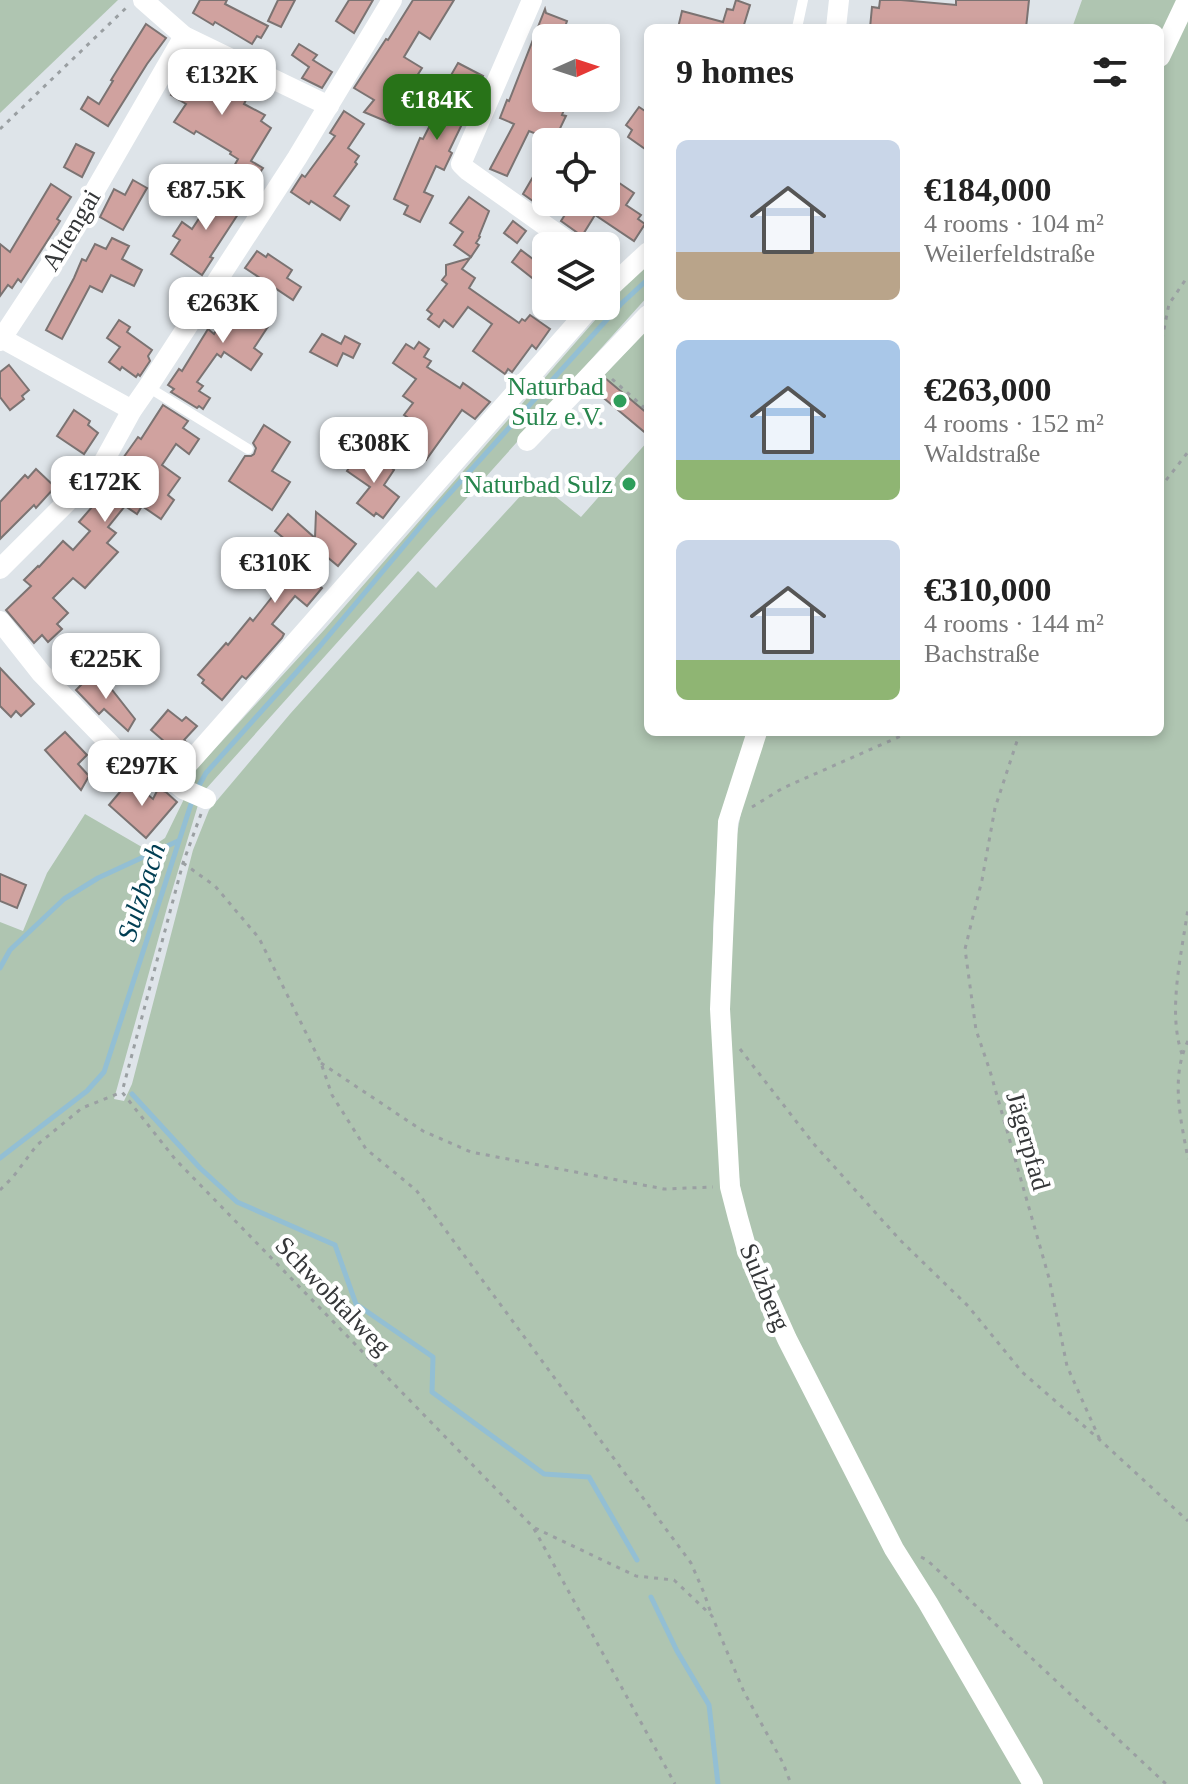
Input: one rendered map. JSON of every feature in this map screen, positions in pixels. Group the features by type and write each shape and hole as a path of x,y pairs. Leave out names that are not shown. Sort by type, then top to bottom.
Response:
{"street":[{"path":"143,0 184,36 329,106"},
{"path":"0,569 104,461 132,410 297,158 392,0"},
{"path":"532,0 461,164 554,232"},
{"path":"836,24 839,0"},
{"path":"1164,49 1187,0"},
{"name":"Altengai","path":"132,410 2,340 67,239 184,36"},
{"path":"620,272 644,255"},
{"path":"527,441 644,319"},
{"path":"0,621 41,673 114,748 190,791 580,320"},
{"name":"Sulzberg","path":"756,736 728,822 720,1009 730,1187 747,1250 787,1339 894,1549 1033,1784"}],"lane":[{"path":"798,24 803,0"},
{"path":"148,387 248,449"}],"path":[{"path":"0,129 135,0"},
{"path":"1164,329 1169,304 1188,276"},
{"path":"605,374 644,408"},
{"path":"1164,483 1188,452"},
{"path":"728,822 783,788 901,736"},
{"name":"Jägerpfad","path":"1019,736 995,808 965,949 976,1030 1049,1278 1067,1366 1100,1440 1188,1521"},
{"path":"0,1190 37,1145 82,1108 122,1092 183,863 190,791"},
{"path":"183,863 215,886 259,938 321,1063 332,1095 366,1149 416,1190 691,1563 744,1692 783,1763 791,1784"},
{"path":"1182,1054 1177,1038 1176,997 1188,908"},
{"path":"1188,1041 1182,1054 1178,1078 1188,1159"},
{"path":"739,1047 813,1143 900,1240 968,1306 1022,1372 1100,1440"},
{"path":"321,1063 423,1131 471,1152 664,1189 730,1187"},
{"name":"Schwobtalweg","path":"122,1092 175,1159 533,1527 675,1784"},
{"path":"533,1527 636,1576 674,1580 712,1616"},
{"path":"894,1549 927,1560 1166,1784"}],"green space":[{"path":"0,0 118,0 0,113"},
{"path":"1082,0 1180,0 1164,33 1164,24 1073,24"},
{"path":"1188,13 1188,1784 1040,1784 911,1565 792,1334 755,1247 742,1203 736,1151 726,929 729,877 743,802 764,736 1164,736 1164,64"},
{"path":"644,268 644,300 205,790 188,782 189,777 325,629 595,320 620,320 620,292"},
{"name":"Naturbad Sulz","path":"644,333 644,432 592,388"},
{"path":"644,446 644,736 750,736 716,876 713,929 723,1153 729,1206 1024,1784 0,1784 0,922 23,931 47,873 85,814 147,850 165,838 185,797 198,805 114,1099 124,1101 132,1084 193,850 209,810 418,571 436,588 535,480 581,517"}],"building":[{"path":"200,0 227,0 225,4 268,26 261,38 257,36 252,44 193,13"},
{"path":"278,0 295,0 281,27 268,21"},
{"path":"349,0 373,0 354,33 336,21"},
{"path":"413,0 454,0 430,39 419,32 404,57 422,68 413,82 410,80 390,123 364,112 374,100 354,88"},
{"path":"736,0 750,5 744,24 679,24 682,11 723,22 727,9 733,10"},
{"path":"880,0 956,5 956,0 1029,0 1026,24 870,24 872,7 879,8"},
{"path":"545,9 546,13 567,21 566,24 539,24"},
{"path":"146,24 166,38 108,126 81,109 88,97 99,104"},
{"path":"532,42 532,112 563,112 562,115 566,116 560,128 532,128 532,132 529,131 507,176 490,169 514,124 500,118"},
{"path":"299,44 317,55 313,60 332,72 322,88 302,78 309,67 292,55"},
{"path":"458,63 483,76 461,116 465,118 449,151 452,153 444,170 436,166 424,192 433,196 420,222 404,214 408,206 394,199 420,138 423,139 450,86 446,84"},
{"path":"188,65 227,88 229,85 233,88 239,78 253,86 244,104 265,115 261,121 271,128 251,161 263,168 254,181 233,168 238,159 231,152 174,122 186,104 171,95"},
{"path":"639,107 644,110 644,148 628,137 632,130 626,125"},
{"path":"344,111 364,124 348,148 359,156 355,162 357,164 334,196 349,206 340,220 291,192 335,136 330,133"},
{"path":"76,144 94,153 82,177 64,167"},
{"path":"532,179 532,200 523,194"},
{"path":"133,180 147,188 123,230 100,217 114,189 125,195"},
{"path":"51,184 71,197 57,219 60,221 21,282 18,279 12,288 8,285 0,296 0,244 10,252"},
{"path":"620,184 634,193 626,205 641,215 638,219 644,223 634,241 596,216 620,216"},
{"path":"219,188 244,205 210,257 213,258 202,275 171,254 180,240 173,236 182,222 192,229"},
{"path":"469,197 489,211 476,243 479,245 471,257 454,245 463,232 450,223"},
{"path":"564,216 594,216 584,232 576,232 561,221"},
{"path":"513,221 526,231 517,243 504,233"},
{"path":"112,238 129,246 122,259 142,270 134,286 111,275 102,292 90,286 62,339 46,330 82,259 86,261 95,244 106,249"},
{"path":"521,250 532,258 532,278 512,262"},
{"path":"257,251 266,257 268,254 292,270 287,278 301,287 293,300 245,268"},
{"path":"470,258 462,269 475,278 469,288 519,323 530,315 532,320 550,329 536,349 532,345 512,372 508,369 505,374 473,351 492,324 468,307 453,327 444,320 439,327 428,319 432,314 427,310 447,284 442,280 446,275 446,265"},
{"path":"229,286 265,309 259,319 269,325 254,348 262,354 251,370 224,352 221,357 217,354 197,382 203,386 199,391 210,398 203,409 197,408 171,392 174,389 168,385 179,369 182,371 208,329 214,334 227,313 216,306"},
{"path":"119,320 130,327 127,332 152,350 148,356 150,361 140,376 138,374 136,377 122,367 120,370 109,362 120,347 107,338"},
{"path":"322,334 341,344 345,336 360,344 353,358 343,353 337,366 310,352"},
{"path":"419,342 429,349 424,357 431,361 427,367 460,388 463,383 490,402 475,419 462,410 426,460 393,436 413,403 403,396 416,379 393,363 406,344 414,349"},
{"path":"9,365 29,390 22,396 24,399 10,410 0,397 0,372"},
{"name":"Naturbad Sulz e.V.","path":"605,378 644,411 644,432 594,390"},
{"path":"163,405 188,421 183,428 199,439 189,454 176,444 162,465 180,478 168,495 174,500 161,519 142,506 137,514 125,506 108,527 116,533 107,543 118,552 85,588 73,578 53,598 68,613 57,624 62,629 48,642 42,635 34,643 6,610 31,586 24,580 63,541 73,550 90,531 79,522 105,492 101,489 138,437 141,439"},
{"path":"74,410 90,421 88,425 98,433 84,454 57,436"},
{"path":"264,425 290,442 272,471 290,482 272,510 229,481 245,456 254,454 256,448 253,443"},
{"path":"359,453 373,463 378,457 394,470 384,485 399,497 383,518 376,513 374,516 357,503 370,487 347,471"},
{"path":"36,469 55,487 0,539 0,502 25,475 28,478"},
{"path":"316,512 356,544 338,566 315,547 298,567 322,588 307,606 295,596 272,624 284,634 282,638 246,679 242,676 222,700 202,683 204,680 198,675 250,618 253,621 295,568 280,555 291,544 275,531 288,514 315,538"},
{"path":"0,668 34,704 21,716 16,711 11,717 0,706"},
{"path":"91,675 102,685 105,681 135,719 128,731 104,709 99,714 76,690"},
{"path":"168,710 182,721 186,717 197,726 184,740 188,744 179,754 151,730"},
{"path":"65,732 87,755 78,764 89,776 81,790 45,750"},
{"path":"130,780 153,799 158,789 177,802 146,838 109,805"},
{"path":"0,874 26,885 17,908 0,901"}],"waterway":[{"name":"Sulzbach","path":"197,789 206,773 320,646 431,514 621,304 644,283"},
{"name":"Sulzbach","path":"0,1158 87,1091 104,1072 193,798"},
{"path":"0,968 10,950 64,899 98,878 178,841"},
{"path":"132,1094 200,1168 237,1202 335,1245 356,1304 433,1357 432,1392 544,1474 589,1477 637,1560"},
{"path":"651,1597 677,1651 709,1705 718,1784"}],"place":[{"name":"Naturbad Sulz e.V.","path":"620,401"},
{"name":"Naturbad Sulz","path":"629,484"}]}
